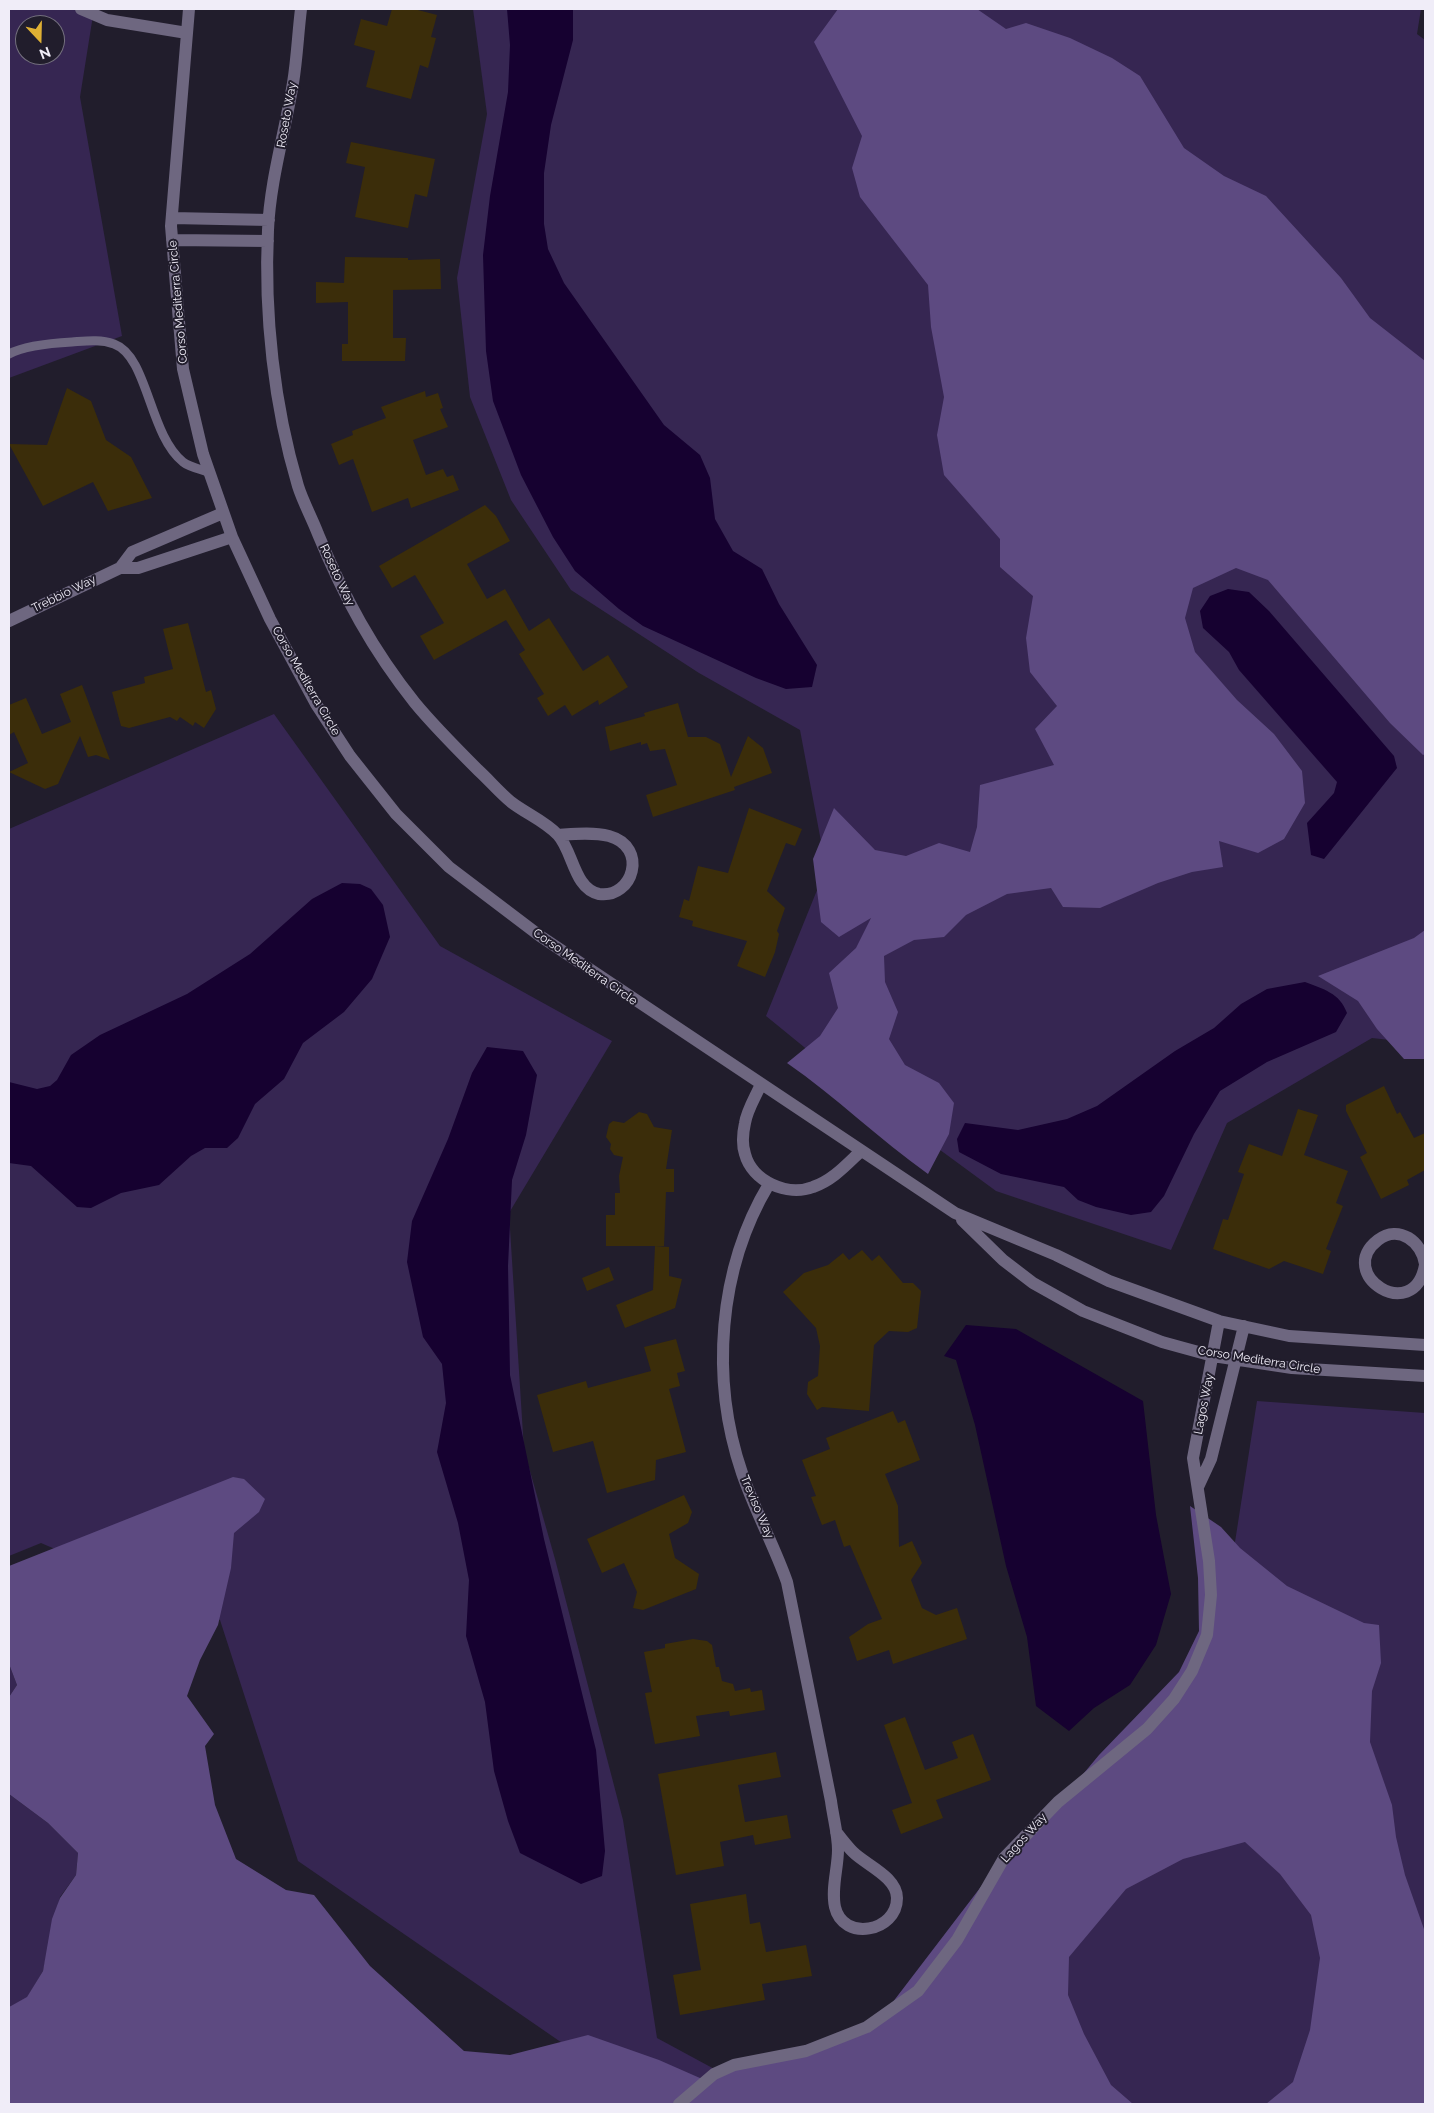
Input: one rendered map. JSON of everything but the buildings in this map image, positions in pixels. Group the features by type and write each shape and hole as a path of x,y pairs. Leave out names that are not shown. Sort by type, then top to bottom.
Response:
{"street":[{"path":"81,9 96,17 116,22 187,33"},
{"name":"Corso Mediterra Circle","path":"189,9 172,218 172,240 183,369 208,472 232,537 270,619 316,704 350,756 396,814 449,867 540,936 955,1213 1056,1255 1109,1281 1219,1321 1289,1336 1425,1345"},
{"name":"Roseto Way","path":"301,9 294,80 269,220 268,241 268,295 276,389 298,487 335,573 368,638 416,704 509,801 558,835 571,857 580,879 592,892 606,895 624,886 635,861 630,851 620,841 608,836 558,835"},
{"path":"172,218 269,220"},
{"path":"172,240 268,241"},
{"name":"Trebbio Way","path":"120,568 132,552 223,513"},
{"name":"Trebbio Way","path":"9,621 120,568 138,568 232,537"},
{"path":"761,1084 745,1121 744,1147 745,1154 753,1168 769,1184 793,1191 811,1188 828,1181 861,1151"},
{"name":"Treviso Way","path":"769,1184 757,1204 739,1248 726,1312 723,1376 733,1444 742,1474 777,1553 787,1582 820,1741 836,1832 838,1848 835,1907 844,1924 861,1930 877,1926 888,1920 895,1909 897,1896 892,1885 882,1874 853,1852 836,1832"},
{"name":"Corso Mediterra Circle","path":"955,1213 1003,1260 1033,1283 1083,1311 1162,1342 1213,1356 1292,1368 1425,1376"},
{"path":"1401,1234 1411,1238 1418,1244 1424,1253 1425,1264 1424,1274 1414,1286 1401,1293 1392,1293 1382,1291 1369,1278 1366,1260 1374,1243 1381,1238 1401,1234"},
{"name":"Lagos Way","path":"679,2104 714,2074 734,2065 806,2051 867,2027 918,1992 957,1940 1004,1858 1058,1802 1147,1729 1174,1699 1192,1671 1207,1635 1211,1595 1209,1561 1193,1458 1219,1321"},
{"name":"Lagos Way","path":"1198,1487 1211,1459 1244,1326"}],"lane":[{"path":"9,354 58,343 98,340 115,344 128,352 136,365 151,408 169,448 184,464 208,472"}],"shaded area":[{"path":"9,9 94,9 80,97 122,336 9,378"},
{"path":"473,9 1421,9 1417,34 1425,40 1425,1044 1372,1038 1227,1123 1171,1250 996,1191 842,1078 766,1016 826,868 800,730 699,673 571,590 511,500 470,397 457,278 487,114"},
{"path":"507,9 573,9 573,40 551,125 544,173 544,224 548,249 564,283 664,425 700,455 710,478 715,519 733,551 762,569 779,604 817,665 812,687 786,689 756,678 643,626 619,609 575,571 553,537 521,475 493,401 486,351 483,255 490,196 508,92 510,45"},
{"path":"838,9 977,9 1006,29 1026,23 1070,38 1112,58 1140,76 1184,148 1224,176 1266,196 1341,278 1370,318 1425,361 1425,754 1423,755 1390,723 1268,580 1236,568 1193,588 1185,618 1195,652 1237,700 1274,734 1302,771 1305,803 1284,839 1258,853 1219,841 1223,867 1192,872 1158,883 1100,908 1063,907 1051,888 1007,894 966,915 944,937 914,940 884,956 885,982 898,1012 889,1039 905,1065 939,1083 954,1103 949,1134 928,1174 787,1063 820,1036 838,1008 829,973 856,948 871,918 839,937 821,922 813,859 834,808 875,850 906,856 939,843 970,852 977,827 980,785 1054,765 1035,729 1057,706 1030,672 1026,638 1033,596 1000,567 1000,539 944,475 937,435 944,397 931,327 928,285 860,197 852,168 862,136 814,42"},
{"path":"1228,589 1249,592 1269,611 1394,756 1397,768 1324,859 1311,855 1307,823 1334,793 1337,782 1239,670 1229,652 1203,628 1200,611 1210,596"},
{"path":"274,714 440,946 612,1041 509,1213 524,1450 555,1559 623,1820 657,2038 779,2104 636,2104 613,2078 298,1861 220,1620 41,1543 9,1556 9,829"},
{"path":"342,883 360,884 371,889 383,905 390,937 372,979 344,1012 303,1043 284,1079 255,1104 238,1138 227,1148 205,1148 191,1156 159,1185 121,1193 91,1208 77,1207 31,1166 9,1163 9,1082 37,1089 50,1086 57,1080 71,1055 100,1035 187,994 250,954 312,899"},
{"path":"1425,930 1425,1059 1404,1059 1377,1029 1358,1001 1318,976 1414,938"},
{"path":"1305,982 1335,996 1344,1006 1347,1013 1336,1032 1267,1062 1220,1091 1194,1134 1164,1196 1151,1212 1131,1215 1096,1207 1078,1200 1064,1187 1001,1174 959,1152 957,1139 965,1123 1018,1130 1067,1119 1097,1106 1175,1051 1214,1028 1241,1004 1267,989"},
{"path":"487,1047 523,1051 537,1075 526,1135 512,1180 508,1266 510,1375 544,1539 596,1750 605,1851 602,1876 581,1884 520,1853 508,1821 494,1771 485,1702 466,1636 469,1580 458,1523 437,1452 446,1403 442,1364 423,1337 407,1262 412,1221 448,1139 472,1073"},
{"path":"966,1325 1016,1329 1143,1401 1156,1515 1171,1594 1156,1645 1130,1685 1094,1708 1069,1731 1036,1706 1027,1637 1006,1566 975,1425 956,1360 944,1356"},
{"path":"1257,1401 1425,1413 1425,2104 779,2104 1203,1747"},
{"path":"233,1477 244,1479 265,1499 259,1512 234,1533 231,1568 218,1625 200,1660 187,1696 214,1734 205,1746 215,1805 236,1859 286,1890 314,1895 370,1966 464,2051 510,2055 588,2035 659,2060 709,2082 726,2070 858,2032 886,2011 983,1884 1040,1826 1099,1755 1179,1672 1199,1631 1198,1578 1190,1506 1221,1527 1240,1548 1287,1586 1364,1623 1379,1625 1381,1663 1372,1691 1370,1742 1392,1805 1396,1837 1405,1875 1425,1932 1425,2104 1266,2104 1293,2082 1310,2030 1320,1958 1311,1915 1280,1874 1245,1842 1183,1859 1126,1889 1069,1957 1068,1995 1084,2034 1111,2085 1133,2104 9,2104 9,2007 27,1997 43,1971 52,1919 60,1898 76,1875 78,1853 48,1823 9,1794 9,1697 17,1685 9,1664 9,1566"},
{"path":"9,1664 17,1685 9,1697"},
{"path":"9,1794 48,1823 78,1853 76,1875 60,1897 43,1971 27,1998 9,2007"}]}
